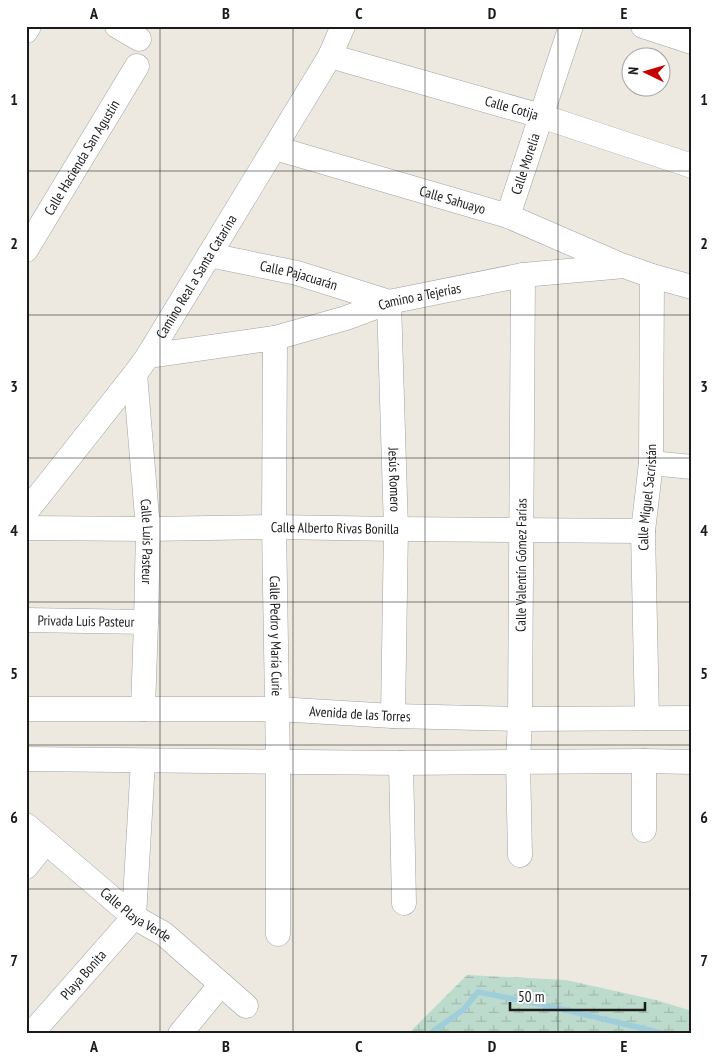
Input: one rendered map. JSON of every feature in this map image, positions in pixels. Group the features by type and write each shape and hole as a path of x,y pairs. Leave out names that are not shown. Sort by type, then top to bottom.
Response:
{"street":[{"path":"26,31 29,26"},
{"path":"117,26 139,39"},
{"name":"Camino Real a Santa Catarina","path":"29,504 142,365 330,56 343,26"},
{"name":"Calle Morelia","path":"508,216 571,26"},
{"path":"643,26 692,42"},
{"name":"Calle Cotija","path":"330,56 540,116 692,166"},
{"name":"Calle Hacienda San Agustín","path":"26,250 137,66"},
{"name":"Calle Sahuayo","path":"275,148 508,216 624,266"},
{"name":"Calle Pajacuarán","path":"209,255 297,273 389,302"},
{"name":"Camino a Tejerías","path":"142,365 275,338 346,318 389,302 523,275 624,266 652,276 691,285"},
{"name":"Calle Valentín Gómez Farías","path":"520,855 518,762 520,718 523,275"},
{"name":"Calle Miguel Sacristán","path":"647,718 643,531 650,463 652,276"},
{"name":"Jesús Romero","path":"389,302 396,529 392,716"},
{"name":"Calle Pedro y María Curie","path":"275,338 274,527 278,763 278,934"},
{"name":"Calle Luis Pasteur","path":"142,365 148,529 143,708"},
{"path":"650,463 692,467"},
{"name":"Calle Alberto Rivas Bonilla","path":"26,528 274,527 643,531"},
{"name":"Privada Luis Pasteur","path":"26,620 146,622"},
{"name":"Avenida de las Torres","path":"26,709 277,709 392,716 692,718"},
{"path":"26,759 278,763 692,762"},
{"path":"134,917 144,761"},
{"path":"644,761 644,830"},
{"path":"401,763 404,903"},
{"name":"Calle Playa Verde","path":"26,825 134,917 164,934 246,1006"},
{"path":"26,867 46,842"},
{"name":"Playa Bonita","path":"28,1033 134,917"},
{"path":"180,1034 221,984"}],"green space":[{"path":"467,975 566,980 656,1000 692,1011 692,1034 408,1034"}],"waterway":[{"path":"429,1034 463,1010 478,992 549,1006 666,1034"}]}
